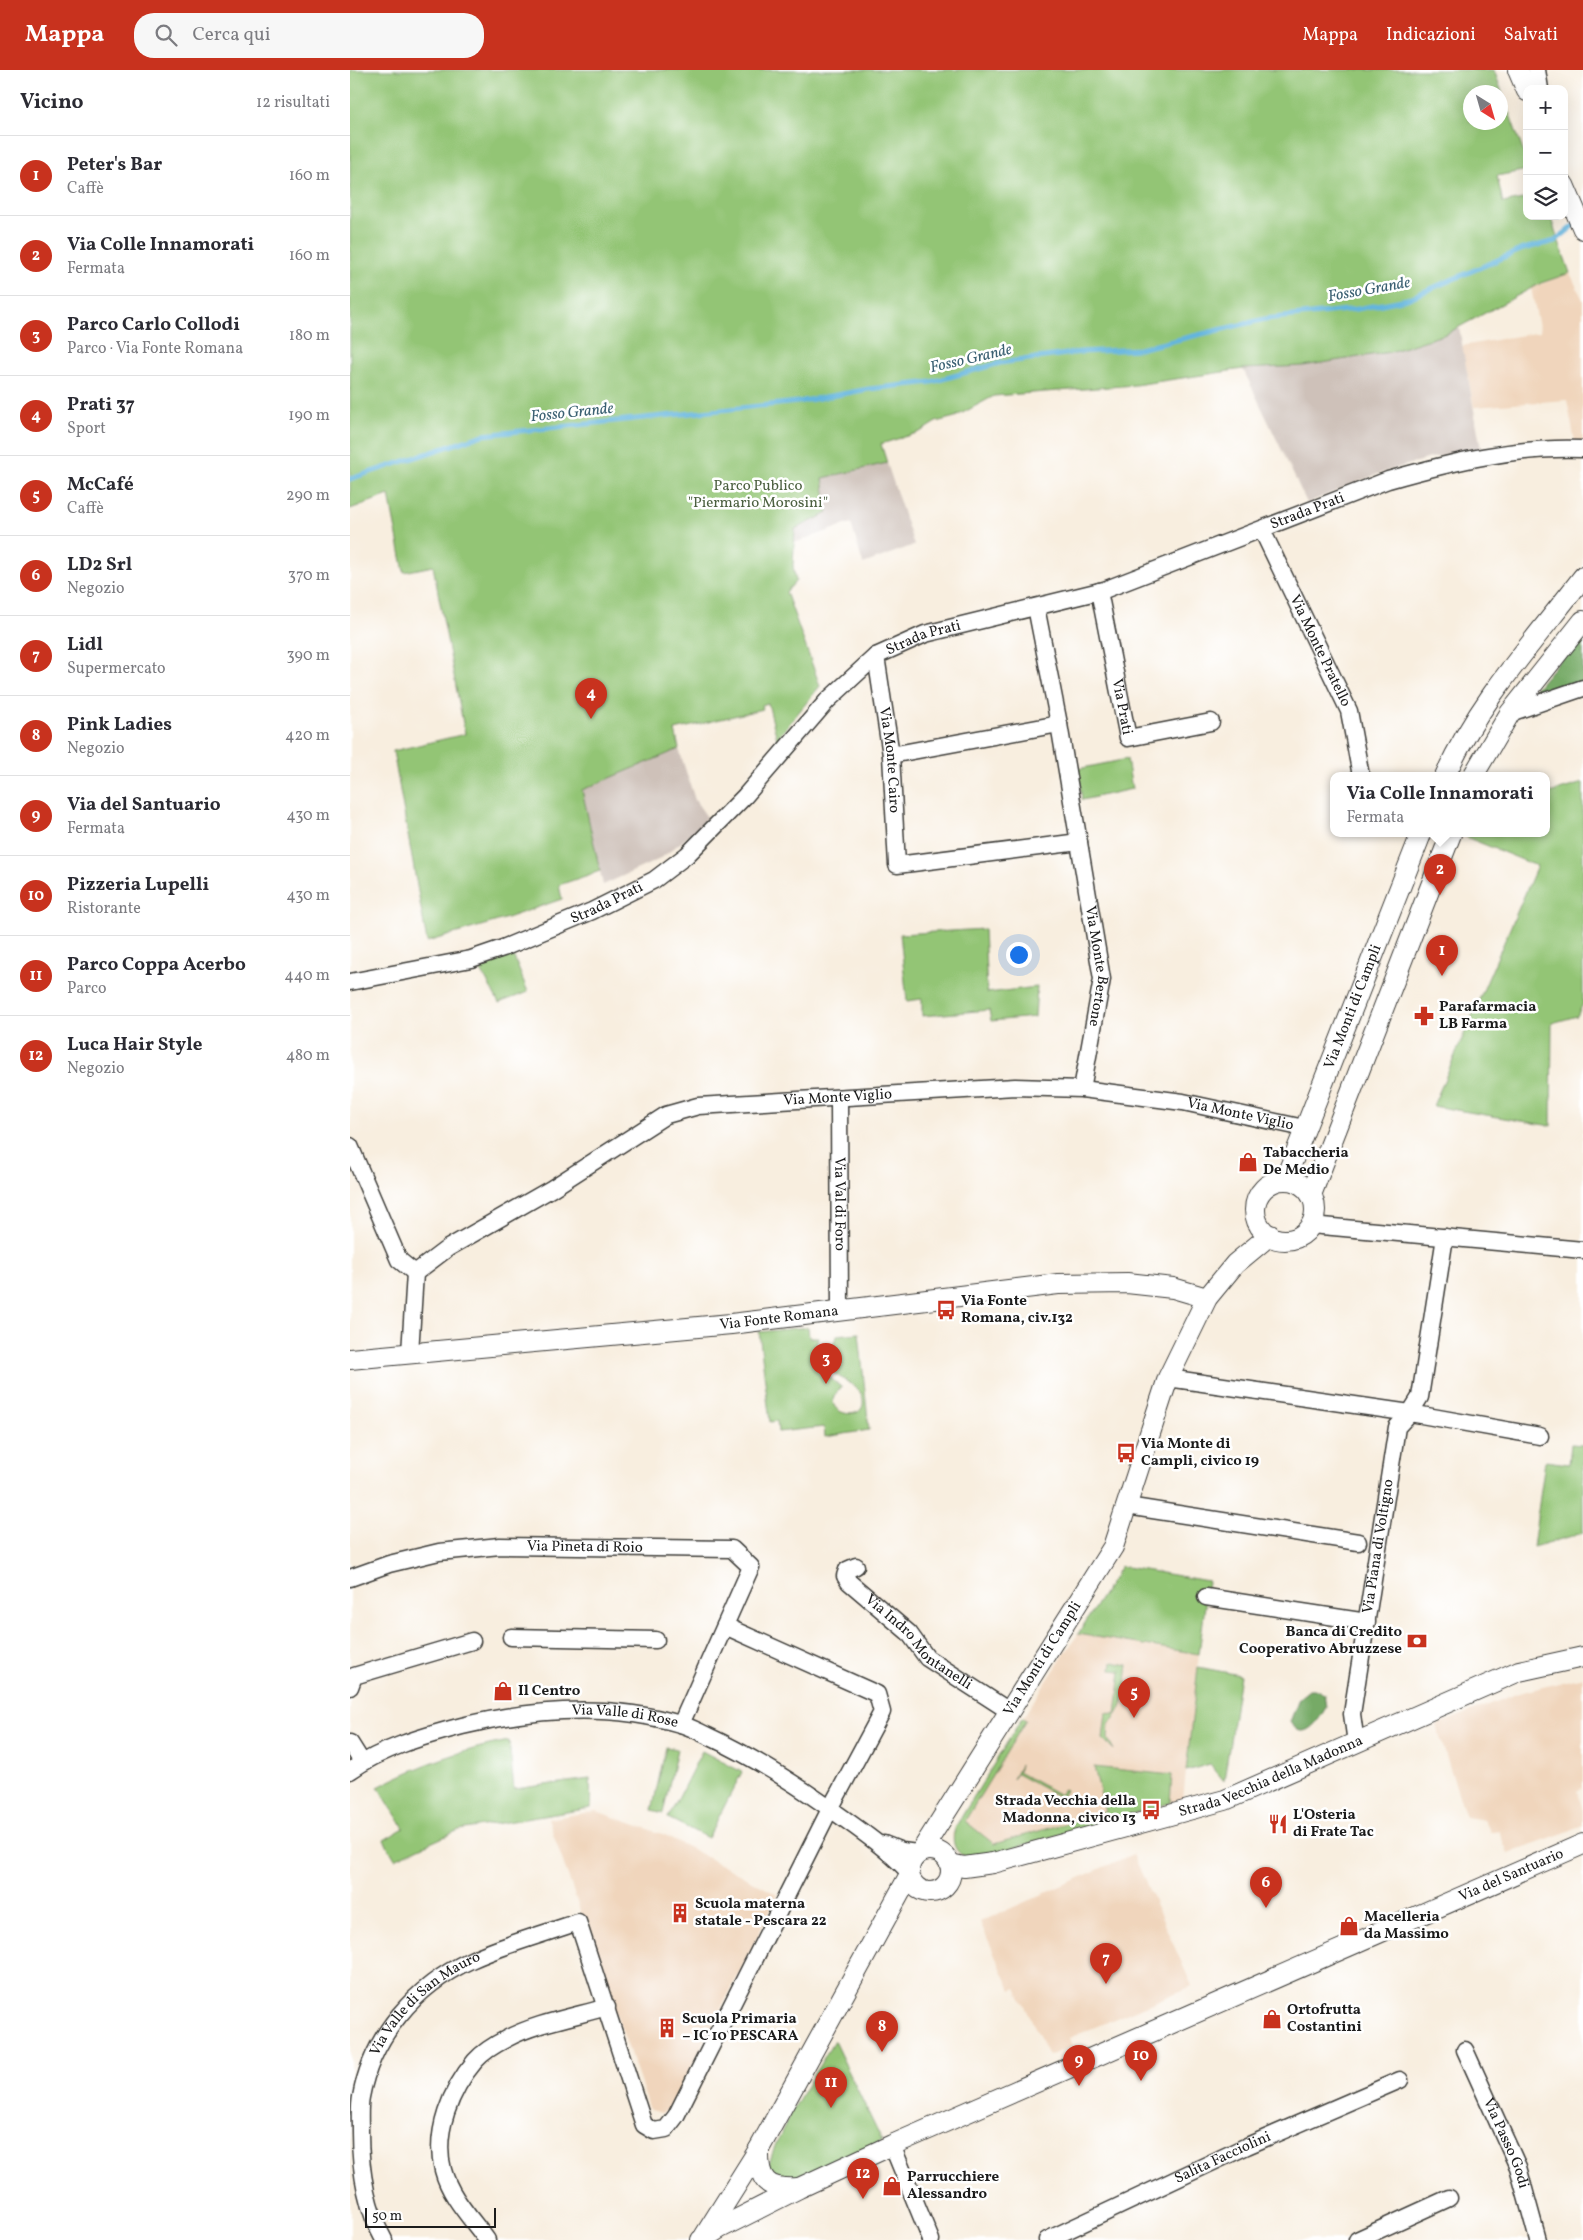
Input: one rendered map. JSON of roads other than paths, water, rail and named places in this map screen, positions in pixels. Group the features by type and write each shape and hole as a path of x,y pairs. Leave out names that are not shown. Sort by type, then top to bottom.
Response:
{"street":[{"path":"1518,70 1526,85"},
{"path":"1525,70 1527,85"},
{"path":"1537,70 1539,85"},
{"path":"1568,193 1583,228"},
{"name":"Strada Prati","path":"350,982 471,959 503,948 592,911 654,880 687,855 745,796 827,701 876,656 925,634 1098,591 1262,530 1388,480 1428,469 1509,453 1551,448 1583,449"},
{"name":"Via Monte Pratello","path":"1262,530 1349,711 1360,772"},
{"path":"1447,772 1465,735 1481,709 1583,577"},
{"name":"Via Prati","path":"1098,591 1128,738 1211,722"},
{"name":"Via Monte Bertone","path":"1036,607 1060,724 1102,980 1082,1089"},
{"path":"1475,772 1510,712 1583,621"},
{"name":"Via Monte Cairo","path":"876,656 890,754 896,865 1079,842"},
{"path":"1510,712 1583,688"},
{"path":"890,754 1060,724"},
{"name":"Via Monti di Campli","path":"1285,1180 1419,837"},
{"path":"1311,1195 1450,837"},
{"name":"Via Monte Viglio","path":"414,1273 448,1248 551,1189 666,1115 698,1106 1015,1087 1082,1089 1184,1102 1304,1128"},
{"name":"Via Val di Foro","path":"839,1098 840,1310"},
{"path":"350,1146 399,1260 414,1273 410,1353"},
{"path":"1285,1180 1300,1184 1311,1195 1315,1210 1311,1225 1305,1232 1293,1239 1283,1240 1270,1235 1258,1222 1256,1205 1264,1189 1274,1182 1285,1180"},
{"path":"1311,1225 1583,1250"},
{"name":"Via Monti di Campli","path":"932,1855 949,1808 1113,1546 1168,1378 1207,1298 1236,1264 1270,1235"},
{"name":"Via Piana di Voltigno","path":"1356,1743 1352,1714 1397,1427 1410,1414 1420,1396 1446,1237"},
{"name":"Via Fonte Romana","path":"350,1360 662,1331 1030,1287 1091,1282 1127,1283 1173,1288 1207,1298"},
{"path":"1168,1378 1410,1414 1540,1436"},
{"path":"1127,1506 1358,1542"},
{"name":"Via Pineta di Roio","path":"350,1578 389,1564 439,1552 500,1546 732,1549 751,1567 681,1724"},
{"name":"Via Indro Montanelli","path":"856,1566 847,1570 846,1576 849,1582 910,1633 927,1658 1009,1712"},
{"path":"1206,1597 1367,1622"},
{"path":"725,1626 877,1694 882,1712 830,1809"},
{"path":"511,1637 656,1640"},
{"path":"350,1687 354,1676 472,1641"},
{"name":"Strada Vecchia della Madonna","path":"932,1855 964,1867 993,1863 1225,1800 1519,1671 1583,1657"},
{"name":"Via Valle di Rose","path":"356,1766 429,1735 478,1722 529,1713 582,1711 616,1713 681,1724 759,1762 792,1782 877,1842 908,1874"},
{"path":"350,1743 356,1766"},
{"name":"Via Valle di San Mauro","path":"384,2240 374,2223 364,2186 360,2151 360,2099 366,2073 377,2047 394,2021 414,1998 442,1977 471,1960 578,1922 644,2125 654,2131 666,2129 676,2116 830,1809"},
{"name":"Via Valle di Rose","path":"877,1842 902,1851 932,1855"},
{"name":"Via del Santuario","path":"715,2232 799,2188 892,2145 1583,1844"},
{"path":"715,2232 908,1874 910,1861 932,1855 951,1873 947,1884 936,1891 929,1892 916,1888 908,1874"},
{"path":"487,2240 452,2193 443,2169 439,2142 444,2118 462,2079 476,2059 506,2039 607,2007"},
{"name":"Via Passo Godi","path":"1465,2050 1518,2167 1538,2240"},
{"name":"Salita Facciolini","path":"1047,2240 1247,2146 1400,2080"},
{"path":"892,2145 931,2240"},
{"path":"759,2149 760,2173 766,2181 777,2188 799,2188"},
{"path":"1357,2240 1449,2198"}],"waterway":[{"name":"Fosso Grande","path":"350,479 483,435 798,402 869,389 932,382 1000,363 1081,352 1139,349 1265,319 1357,309 1407,299 1523,249 1555,241 1577,223"}],"place":[{"name":"Prati 37","path":"591,719"},
{"name":"Via Colle Innamorati","path":"1440,895"},
{"name":"Peter's Bar","path":"1442,976"},
{"name":"Parafarmacia LB Farma","path":"1424,1016"},
{"name":"Tabaccheria De Medio","path":"1248,1162"},
{"name":"Via Fonte Romana, civ.132","path":"946,1310"},
{"name":"Parco Carlo Collodi","path":"826,1384"},
{"name":"Via Monte di Campli, civico 19","path":"1126,1453"},
{"name":"Banca di Credito Cooperativo Abruzzese","path":"1417,1641"},
{"name":"Il Centro","path":"503,1691"},
{"name":"McCafé","path":"1134,1718"},
{"name":"Strada Vecchia della Madonna, civico 13","path":"1151,1810"},
{"name":"L'Osteria di Frate Tac","path":"1278,1824"},
{"name":"LD2 Srl","path":"1266,1908"},
{"name":"Scuola materna statale - Pescara 22","path":"680,1913"},
{"name":"Macelleria da Massimo","path":"1349,1926"},
{"name":"Lidl","path":"1106,1984"},
{"name":"Ortofrutta Costantini","path":"1272,2019"},
{"name":"Scuola Primaria – IC 10 PESCARA","path":"667,2028"},
{"name":"Pink Ladies","path":"882,2052"},
{"name":"Pizzeria Lupelli","path":"1141,2081"},
{"name":"Via del Santuario","path":"1079,2086"},
{"name":"Parco Coppa Acerbo","path":"831,2108"},
{"name":"Parrucchiere Alessandro","path":"892,2186"},
{"name":"Luca Hair Style","path":"863,2199"}],"park label":[{"name":"Parco Publico \"Piermario Morosini\"","path":"758,494"}]}
